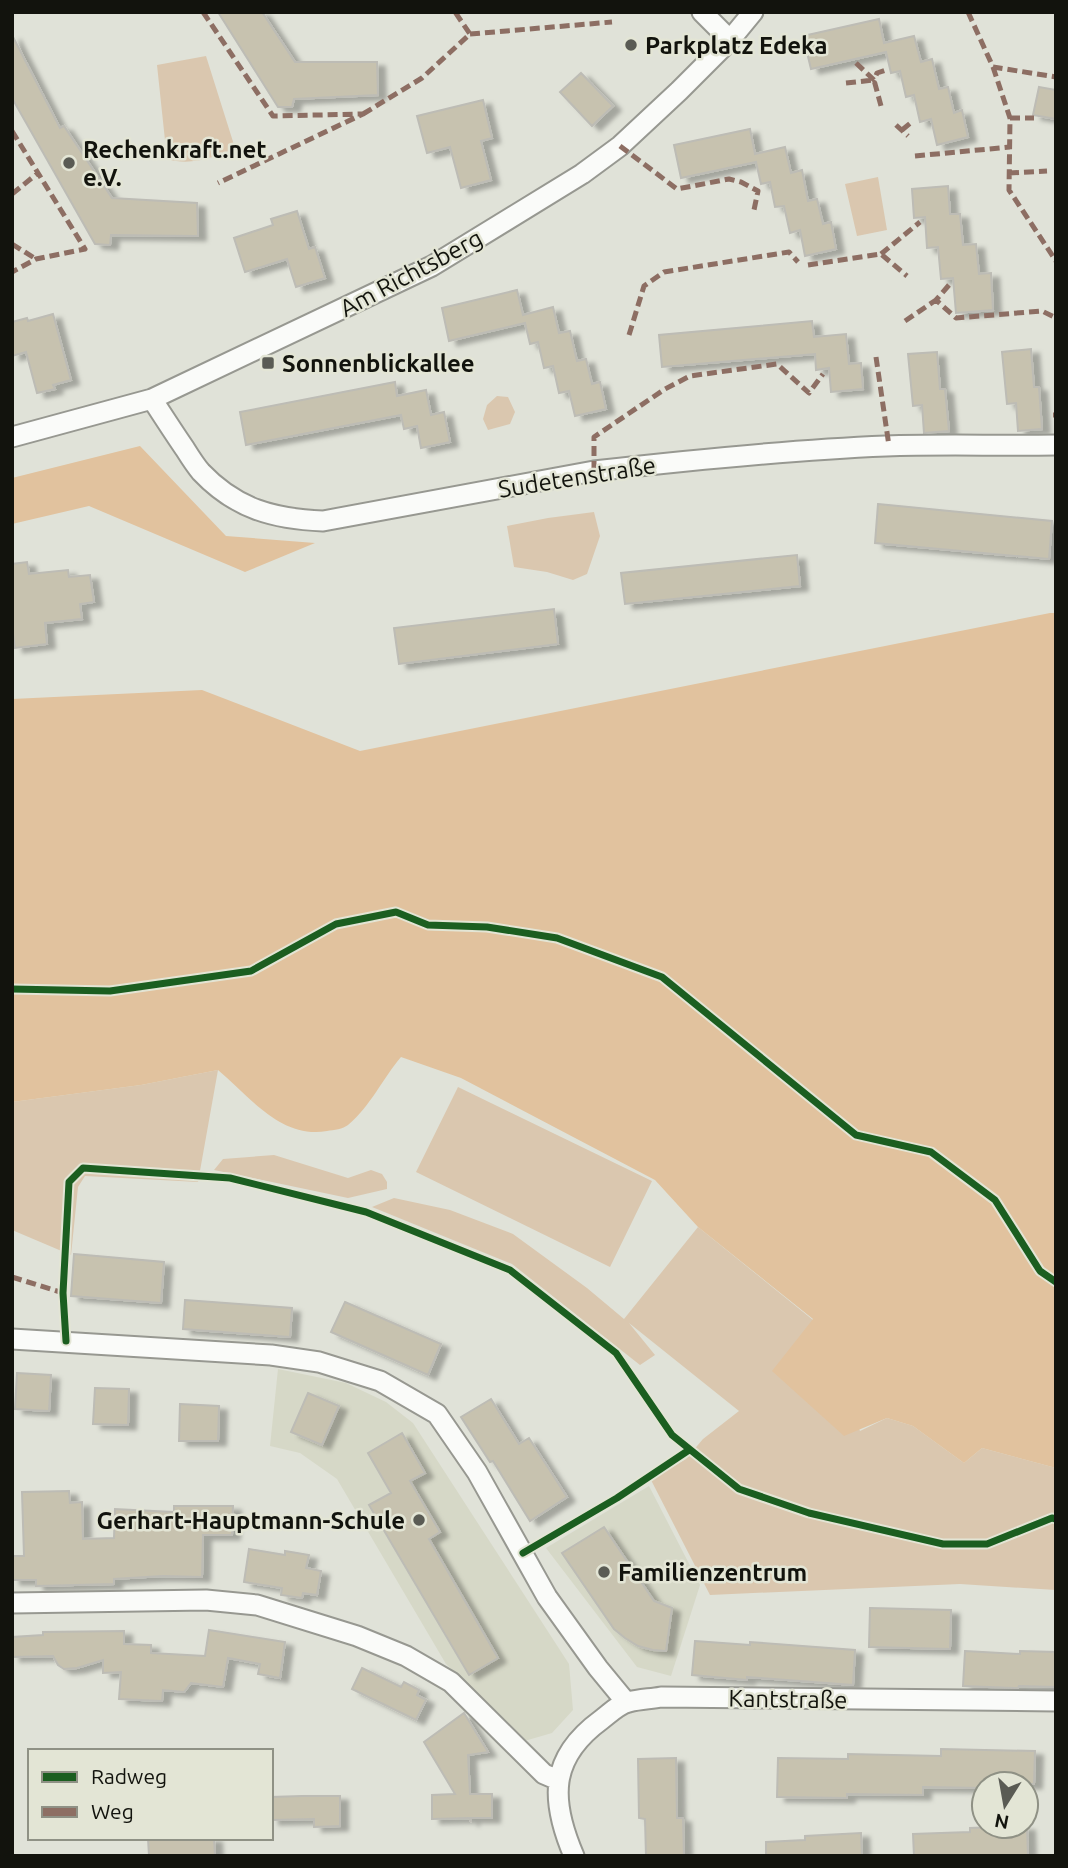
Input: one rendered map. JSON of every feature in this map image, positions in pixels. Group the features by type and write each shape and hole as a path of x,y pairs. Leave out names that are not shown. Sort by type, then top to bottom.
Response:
{"street":[{"path":"702,12 730,40"},
{"name":"Am Richtsberg","path":"12,437 152,399 432,266 582,174 620,146 730,40 753,12"},
{"name":"Sudetenstraße","path":"152,399 199,470 214,484 260,512 303,520 323,521 594,471 640,466 796,451 876,447 1056,445"},
{"path":"12,1339 271,1354 319,1362 380,1381 437,1414 477,1472 547,1597 626,1702"},
{"path":"12,1603 206,1600 257,1605 357,1636 406,1656 451,1682 544,1773 558,1780 558,1807 564,1833 574,1856"},
{"name":"Kantstraße","path":"558,1780 567,1755 590,1728 626,1702 661,1697 1056,1701"}],"shaded area":[{"path":"206,56 235,148 202,160 184,162 167,159 157,65"},
{"path":"878,177 887,230 857,236 845,184"},
{"path":"497,396 508,397 515,412 510,424 488,430 483,419 487,405"},
{"path":"140,446 226,536 315,543 245,572 89,506 12,524 12,478"},
{"path":"594,512 600,536 587,574 573,580 547,572 514,567 507,526"},
{"path":"1056,613 1056,1468 982,1448 964,1463 913,1426 887,1418 844,1436 772,1371 813,1319 698,1227 655,1180 461,1078 401,1057 370,1101 348,1125 310,1132 295,1129 267,1114 218,1070 141,1085 12,1102 12,699 202,690 360,751"},
{"path":"218,1070 198,1182 85,1176 78,1187 71,1255 12,1230 12,1102 141,1085"},
{"path":"458,1087 652,1181 610,1267 416,1172"},
{"path":"274,1155 348,1178 371,1170 382,1174 387,1182 387,1189 348,1198 214,1170 223,1159"},
{"path":"394,1198 450,1210 513,1234 587,1288 624,1319 698,1227 813,1320 860,1431 887,1418 913,1426 964,1463 982,1448 1056,1468 1056,1590 960,1584 710,1595 651,1480 686,1459 703,1439 739,1411 629,1323 655,1355 640,1365 512,1264 372,1207"},
{"name":"Gerhart-Hauptmann-Schule","path":"278,1369 346,1383 386,1402 413,1423 569,1664 573,1710 552,1733 521,1742 446,1664 337,1479 300,1453 270,1446"},
{"path":"649,1486 700,1585 671,1676 637,1667 546,1548"}],"building":[{"path":"218,12 262,12 295,62 377,62 378,95 294,99 292,107 278,107"},
{"path":"879,19 884,43 914,36 921,62 932,59 939,89 948,87 954,113 962,110 968,137 937,145 931,119 920,122 914,95 906,97 900,71 891,73 886,52 811,69 803,36"},
{"name":"Rechenkraft.net e.V.","path":"12,35 60,128 64,126 112,198 197,203 198,236 111,235 110,245 95,244 12,98"},
{"path":"581,73 613,106 592,126 560,92"},
{"path":"1039,87 1056,90 1056,119 1033,115"},
{"path":"483,100 492,138 481,141 491,180 461,188 450,147 427,153 417,116"},
{"path":"750,129 755,154 785,147 791,173 802,170 808,201 817,199 823,224 831,222 836,249 805,256 800,230 790,233 784,206 775,207 770,182 761,184 756,162 681,178 674,145"},
{"path":"948,186 950,214 960,214 963,245 976,244 979,274 991,273 993,310 956,313 953,278 941,279 938,247 927,248 925,217 914,218 912,189"},
{"path":"297,211 309,249 315,247 325,278 296,287 287,259 245,272 234,238 273,225 271,219"},
{"path":"517,290 523,315 553,307 559,333 570,331 577,361 586,359 592,384 600,382 606,409 575,416 569,391 559,393 553,366 544,368 538,342 530,344 525,323 449,341 442,308"},
{"path":"53,314 71,380 53,385 55,389 37,393 26,352 12,356 12,322"},
{"path":"812,321 814,337 846,334 849,364 861,363 863,389 831,392 829,368 816,370 815,354 662,367 659,335"},
{"path":"1031,349 1034,387 1039,387 1042,429 1018,431 1016,403 1007,404 1002,352"},
{"path":"937,352 940,389 945,389 949,431 924,433 922,405 913,406 908,354"},
{"path":"395,382 397,396 426,390 431,415 444,412 450,442 421,448 417,426 404,429 401,415 246,445 240,412"},
{"path":"878,504 1052,521 1049,559 875,543"},
{"path":"797,555 800,586 625,604 621,573"},
{"path":"27,562 29,574 68,570 69,577 90,575 94,602 80,604 82,619 45,623 47,644 15,648 12,627 12,564"},
{"path":"554,609 558,644 399,664 394,628"},
{"path":"74,1254 164,1262 161,1303 71,1296"},
{"path":"185,1300 292,1308 290,1337 183,1329"},
{"path":"345,1302 441,1344 428,1375 331,1332"},
{"path":"17,1373 51,1375 49,1411 15,1409"},
{"path":"95,1388 129,1389 128,1425 93,1424"},
{"path":"308,1393 339,1406 322,1445 291,1432"},
{"path":"491,1399 519,1444 529,1438 567,1497 530,1521 493,1461 490,1462 461,1417"},
{"path":"180,1404 219,1406 218,1441 179,1441"},
{"path":"402,1433 425,1473 410,1481 440,1532 429,1539 498,1658 469,1675 369,1505 391,1493 368,1453"},
{"path":"69,1491 70,1503 82,1502 83,1539 114,1538 115,1509 174,1512 174,1506 233,1506 232,1535 203,1535 202,1577 163,1576 114,1579 114,1584 36,1586 36,1580 12,1580 12,1556 24,1556 22,1492"},
{"name":"Familienzentrum","path":"604,1527 654,1601 672,1608 666,1651 638,1646 614,1629 562,1553"},
{"path":"249,1549 285,1555 285,1551 309,1555 306,1568 321,1571 317,1595 303,1593 302,1598 281,1595 282,1588 244,1582"},
{"path":"870,1608 951,1610 950,1649 869,1647"},
{"path":"209,1630 285,1642 280,1678 258,1674 260,1664 228,1658 223,1687 191,1683 184,1692 163,1690 162,1701 119,1699 121,1672 103,1673 103,1660 64,1669 53,1656 12,1657 12,1637 43,1635 43,1632 124,1631 124,1644 151,1645 151,1653 205,1656"},
{"path":"695,1641 855,1650 853,1685 692,1675"},
{"path":"965,1651 1020,1654 1020,1651 1056,1652 1056,1687 963,1686"},
{"path":"362,1668 401,1687 404,1682 419,1690 417,1695 426,1700 416,1720 352,1689"},
{"path":"464,1713 488,1752 468,1755 470,1794 492,1794 492,1818 471,1818 471,1822 469,1818 432,1819 432,1795 455,1794 424,1742"},
{"path":"941,1749 1035,1751 1034,1770 970,1770 970,1788 923,1787 923,1795 777,1797 778,1758 848,1759 848,1754 941,1756"},
{"path":"676,1758 677,1818 683,1818 684,1856 646,1856 645,1819 639,1818 638,1759"},
{"path":"340,1796 340,1826 314,1827 314,1819 273,1820 273,1797"},
{"path":"970,1832 970,1840 1027,1840 1028,1856 914,1856 913,1834"},
{"path":"861,1833 862,1856 766,1856 766,1842 805,1840 805,1836"},
{"path":"148,1840 214,1840 215,1856 149,1856"}],"marked path":[{"path":"203,12 273,116 363,114 218,183"},
{"path":"363,114 422,78 470,34 455,12"},
{"path":"968,12 993,67 1056,77"},
{"path":"470,34 612,22"},
{"path":"856,63 874,80 877,73 886,70"},
{"path":"993,67 1010,118 1009,190 1056,261"},
{"path":"846,83 874,80 881,106"},
{"path":"1010,118 1034,118"},
{"path":"902,130 913,121"},
{"path":"896,125 908,136"},
{"path":"12,131 85,249 36,259 12,272"},
{"path":"620,146 677,189 729,179 741,182 758,191 754,210"},
{"path":"915,156 1010,147"},
{"path":"1009,173 1047,171"},
{"path":"12,194 38,173"},
{"path":"881,254 920,222"},
{"path":"12,244 36,259"},
{"path":"629,335 644,286 664,272 789,252 798,262"},
{"path":"808,265 881,254 907,276"},
{"path":"949,285 936,300 956,318 1042,311 1056,318"},
{"path":"905,321 936,300"},
{"path":"876,357 889,446"},
{"path":"594,471 594,437 665,389 690,376 777,364 809,393 823,374"},
{"path":"12,1277 63,1293"}],"cycle path":[{"path":"12,989 110,991 251,971 336,924 396,912 428,925 487,927 557,938 662,977 856,1135 931,1152 995,1200 1040,1271 1056,1282"},
{"path":"66,1341 63,1293 69,1182 83,1168 230,1178 366,1212 510,1270 616,1353 672,1435 739,1489 809,1513 943,1544 987,1544 1052,1518 1056,1519"},
{"path":"523,1553 617,1498 689,1450"}],"place":[{"name":"Parkplatz Edeka","path":"631,45"},
{"name":"Rechenkraft.net e.V.","path":"69,163"},
{"name":"Sonnenblickallee","path":"268,363"},
{"name":"Gerhart-Hauptmann-Schule","path":"419,1520"},
{"name":"Familienzentrum","path":"604,1572"}]}
